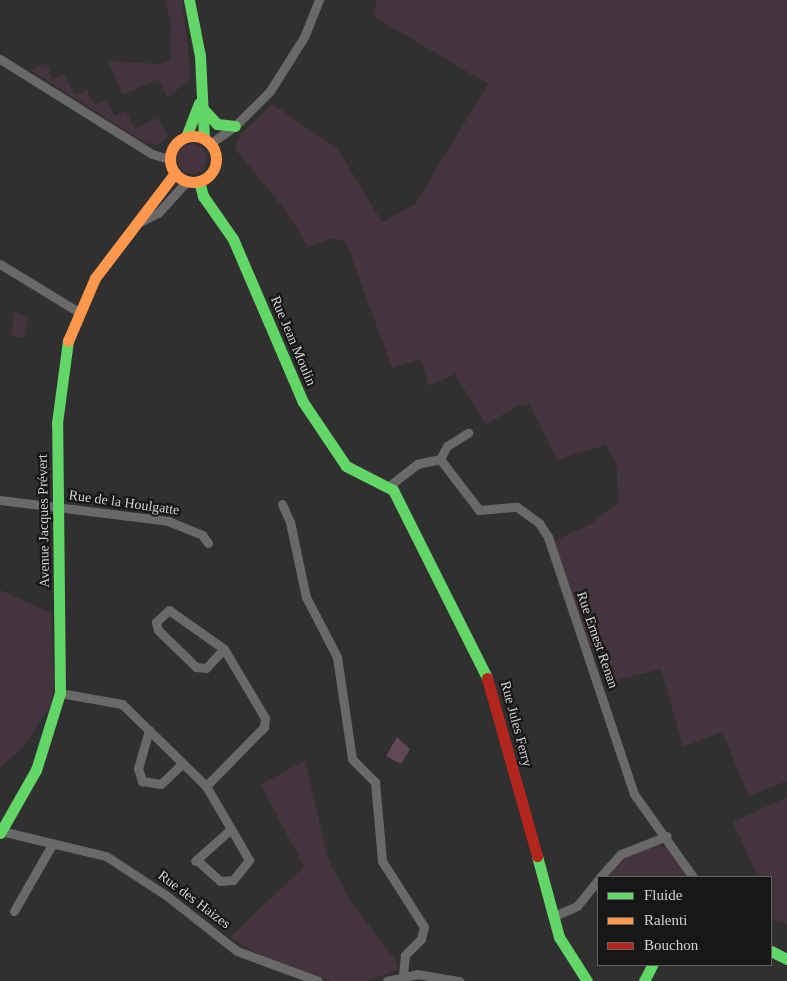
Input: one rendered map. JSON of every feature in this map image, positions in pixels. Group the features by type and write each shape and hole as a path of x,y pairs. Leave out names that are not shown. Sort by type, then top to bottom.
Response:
{"street":[{"path":"189,0 208,141 216,162 211,174 199,181 187,181 175,173 170,159 174,145 186,137 202,99"},
{"path":"186,137 208,141 235,126 276,83 304,37 320,0"},
{"path":"0,60 152,154 170,159"},
{"path":"202,99 211,121 235,126"},
{"name":"Avenue Jacques Prévert","path":"0,832 40,761 60,693 58,392 77,311 105,264 142,222 175,173"},
{"name":"Avenue Jacques Prévert","path":"142,222 158,213 187,181"},
{"name":"Rue Jean Moulin","path":"199,181 203,196 233,239 310,413 349,469 389,486"},
{"path":"0,264 77,311"},
{"path":"389,486 417,464 440,459 447,446 468,433"},
{"name":"Rue Ernest Renan","path":"440,459 479,510 524,509 548,538 625,772 645,812 667,836 692,876"},
{"name":"Rue Jules Ferry","path":"389,486 484,666 563,947 587,981"},
{"name":"Rue de la Houlgatte","path":"0,500 168,521 202,535 208,543"},
{"path":"282,504 290,522 306,597 337,657 352,759 375,782 382,860 424,927 420,939 405,955 403,975"},
{"path":"206,786 264,727 265,718 251,690 224,649 169,610 156,622 158,630 196,667 206,668 224,649"},
{"path":"60,693 122,704 206,786 231,829 249,860 233,880 220,880 197,861 231,829"},
{"path":"149,730 138,768 142,781 161,784 183,763"},
{"name":"Rue des Haizes","path":"0,832 106,856 167,896 237,951 318,981"},
{"path":"601,876 620,854 667,836"},
{"path":"14,911 53,843"},
{"path":"554,916 577,906 597,881"},
{"path":"772,952 787,959"},
{"path":"644,981 652,966"},
{"path":"386,981 403,975 459,981"}],"shaded area":[{"path":"165,0 182,0 191,77 168,98 158,79 123,95 108,61 161,64 170,59 171,25"},
{"path":"377,0 787,0 787,781 749,796 722,732 683,747 661,669 609,682 595,646 589,645 554,541 589,525 619,502 616,462 605,445 557,460 529,404 517,406 486,425 455,374 429,386 421,359 392,368 346,242 334,238 308,247 286,211 235,149 240,135 272,104 338,149 382,222 415,204 488,84 373,16"},
{"path":"47,63 52,79 64,74 75,95 87,90 94,105 107,100 115,116 125,110 135,129 157,118 168,135 158,145 145,143 30,70"},
{"path":"192,144 203,148 207,159 203,170 192,174 181,170 177,159 181,148"},
{"path":"14,311 28,318 23,338 11,336"},
{"path":"0,590 51,613 54,682 51,705 23,747 0,768"},
{"path":"397,737 410,749 401,764 386,756"},
{"path":"305,760 328,859 350,900 397,962 397,970 366,981 331,981 263,957 230,937 304,867 261,785"},
{"path":"787,797 787,924 772,920 772,876 754,876 756,873 733,822"},
{"path":"652,843 670,848 687,876 610,876 607,870 620,857"}],"traffic: fast":[{"path":"189,0 200,56 204,138"},
{"path":"186,137 199,103"},
{"path":"204,110 217,124 235,126"},
{"path":"199,181 203,196 233,239 303,402 346,466 393,490 487,678"},
{"path":"0,833 36,770 60,693 57,423 68,341"},
{"path":"537,856 559,937 587,981"},
{"path":"772,952 787,959"},
{"path":"644,981 652,966"}],"traffic: slow":[{"path":"188,136 198,136 212,146 216,159 212,172 206,178 198,182 188,182 174,172 170,164 170,154 180,140 188,136"},
{"path":"68,341 95,278 175,173"}],"traffic: jam":[{"path":"487,678 537,856"}]}
